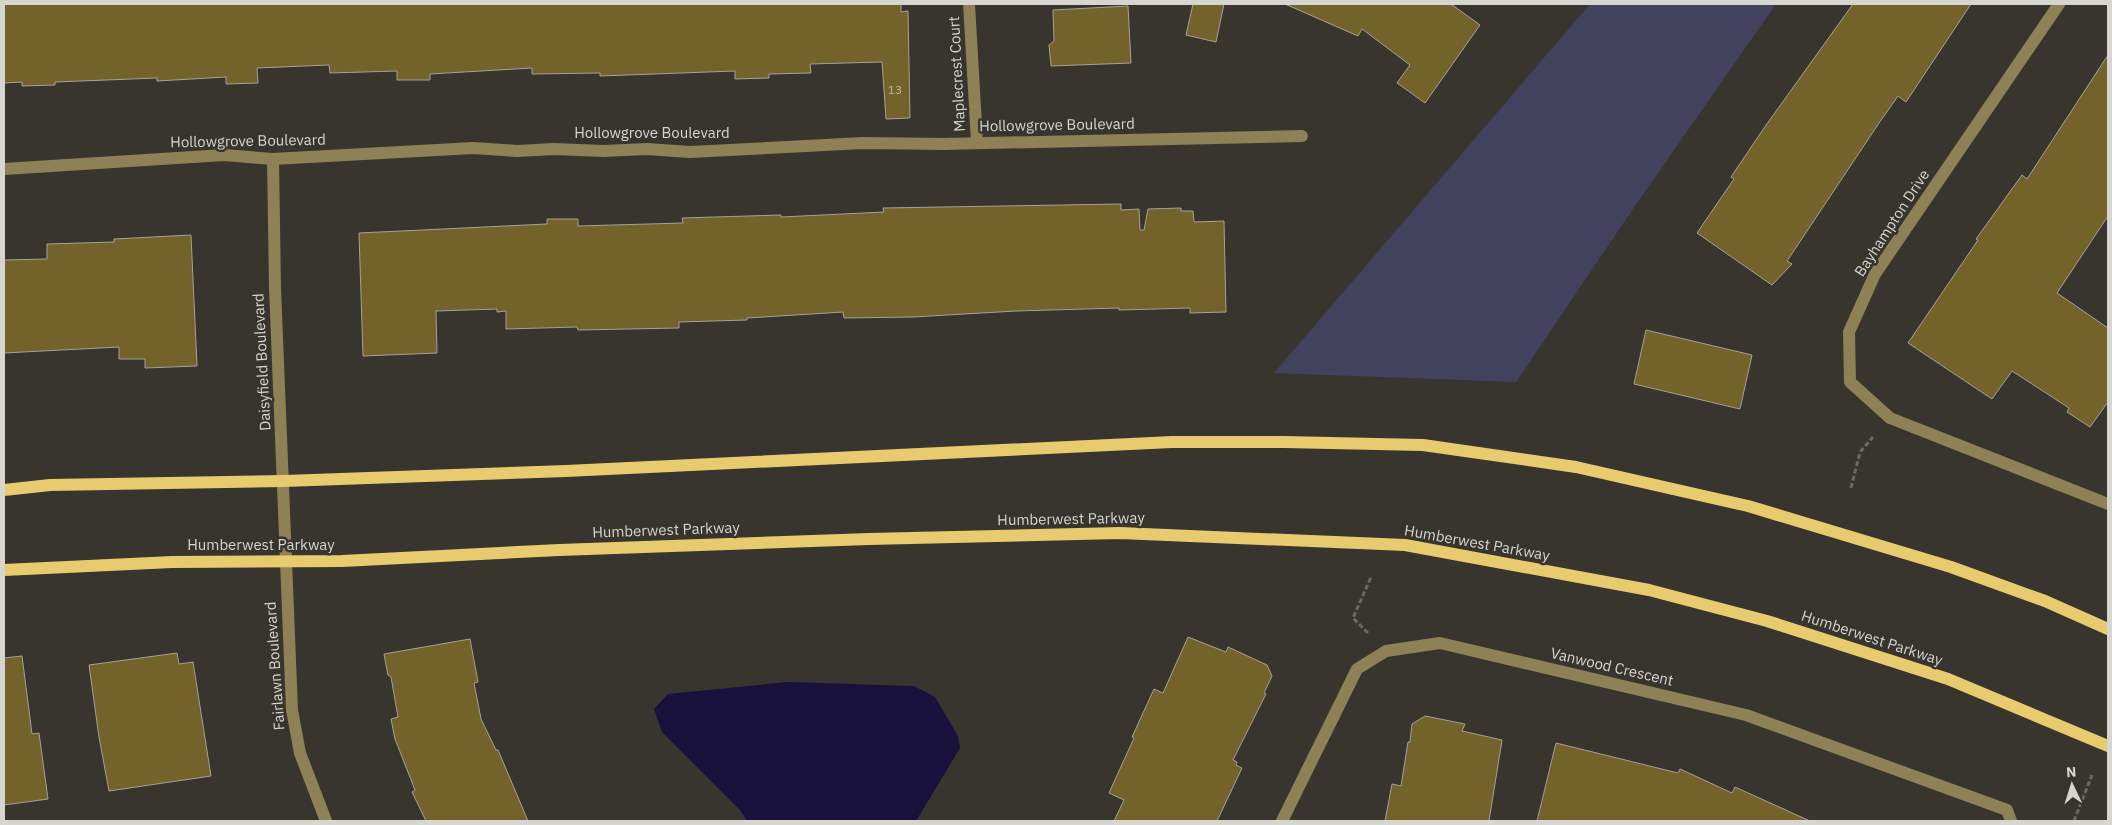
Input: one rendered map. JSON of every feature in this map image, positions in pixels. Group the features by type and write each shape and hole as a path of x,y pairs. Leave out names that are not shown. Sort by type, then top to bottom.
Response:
{"main road":[{"path":"4,490 50,485 284,481 566,472 1172,442 1423,445 1576,467 1748,506 1951,567 2045,601 2108,629"},
{"name":"Humberwest Parkway","path":"4,570 172,562 286,563 569,549 1120,533 1405,545 1649,590 1767,621 1948,679 2108,746"}],"street":[{"name":"Maplecrest Court","path":"969,4 977,142"},
{"name":"Bayhampton Drive","path":"2059,4 1875,274 1849,332 1850,382 1890,418 2108,504"},
{"name":"Hollowgrove Boulevard","path":"4,169 224,156 273,159 473,148 516,151 646,149 690,152 863,143 944,144 1302,136"},
{"name":"Daisyfield Boulevard","path":"273,159 275,288 286,563"},
{"name":"Fairlawn Boulevard","path":"286,563 292,710 300,753 326,821"},
{"name":"Vanwood Crescent","path":"1282,821 1357,669 1386,651 1440,644 1746,716 2007,810 2012,821"}],"path":[{"path":"1851,488 1860,452 1890,418"},
{"path":"1371,577 1353,618 1386,651"},
{"path":"2074,821 2092,775"}],"shaded area":[{"path":"1590,4 1776,4 1637,203 1516,382 1274,373"},
{"path":"788,682 914,686 935,697 958,736 960,748 916,821 747,821 740,810 662,732 654,709 668,694"}],"building":[{"path":"4,4 901,4 901,12 908,11 910,118 886,119 882,62 810,64 811,73 769,74 769,78 735,79 735,71 600,76 600,73 532,74 532,68 430,74 430,80 397,80 397,71 330,73 329,65 257,68 258,83 226,84 226,77 157,81 157,78 55,82 55,85 22,86 22,82 4,83"},
{"path":"1193,4 1224,4 1216,42 1186,35"},
{"path":"1285,4 1451,4 1480,25 1425,103 1397,83 1410,65 1362,29 1358,36"},
{"path":"1853,4 1971,4 1906,102 1898,96 1787,261 1792,264 1772,285 1697,233 1734,179 1731,177 1764,128"},
{"path":"1128,6 1131,63 1051,66 1049,45 1054,41 1053,10"},
{"path":"2108,55 2108,216 2057,293 2108,328 2108,402 2090,427 2067,412 2069,408 2012,371 1992,399 1908,343 1978,240 1976,239 2022,175 2027,179"},
{"path":"1121,204 1121,210 1139,209 1140,230 1144,230 1148,209 1181,208 1181,211 1193,211 1194,222 1224,221 1226,312 1190,313 1190,308 1119,310 1119,308 913,317 844,318 843,312 747,318 747,320 679,322 679,328 578,330 577,327 506,329 506,311 497,312 497,309 436,311 437,353 363,356 359,233 547,224 547,219 578,219 578,226 683,223 682,218 781,215 781,217 884,212 883,208"},
{"path":"191,235 197,366 145,368 145,359 119,359 119,347 4,353 4,260 47,259 47,244 114,242 114,239"},
{"path":"1646,330 1752,355 1740,409 1634,384"},
{"path":"1188,637 1226,652 1228,647 1267,665 1272,676 1264,693 1266,694 1233,760 1237,762 1236,765 1242,768 1217,821 1114,821 1124,800 1109,793 1154,689 1163,693"},
{"path":"470,639 478,682 474,683 481,719 496,750 498,750 528,821 426,821 412,792 415,790 395,739 391,719 398,717 391,677 388,675 384,654"},
{"path":"177,653 179,664 193,662 211,776 109,791 89,665"},
{"path":"22,656 32,734 39,733 48,799 4,805 4,658"},
{"path":"1425,716 1465,724 1462,731 1502,740 1489,821 1385,821 1392,784 1401,786 1412,724"},
{"path":"1556,743 1678,773 1680,769 1732,793 1735,787 1810,821 1537,821"}]}
